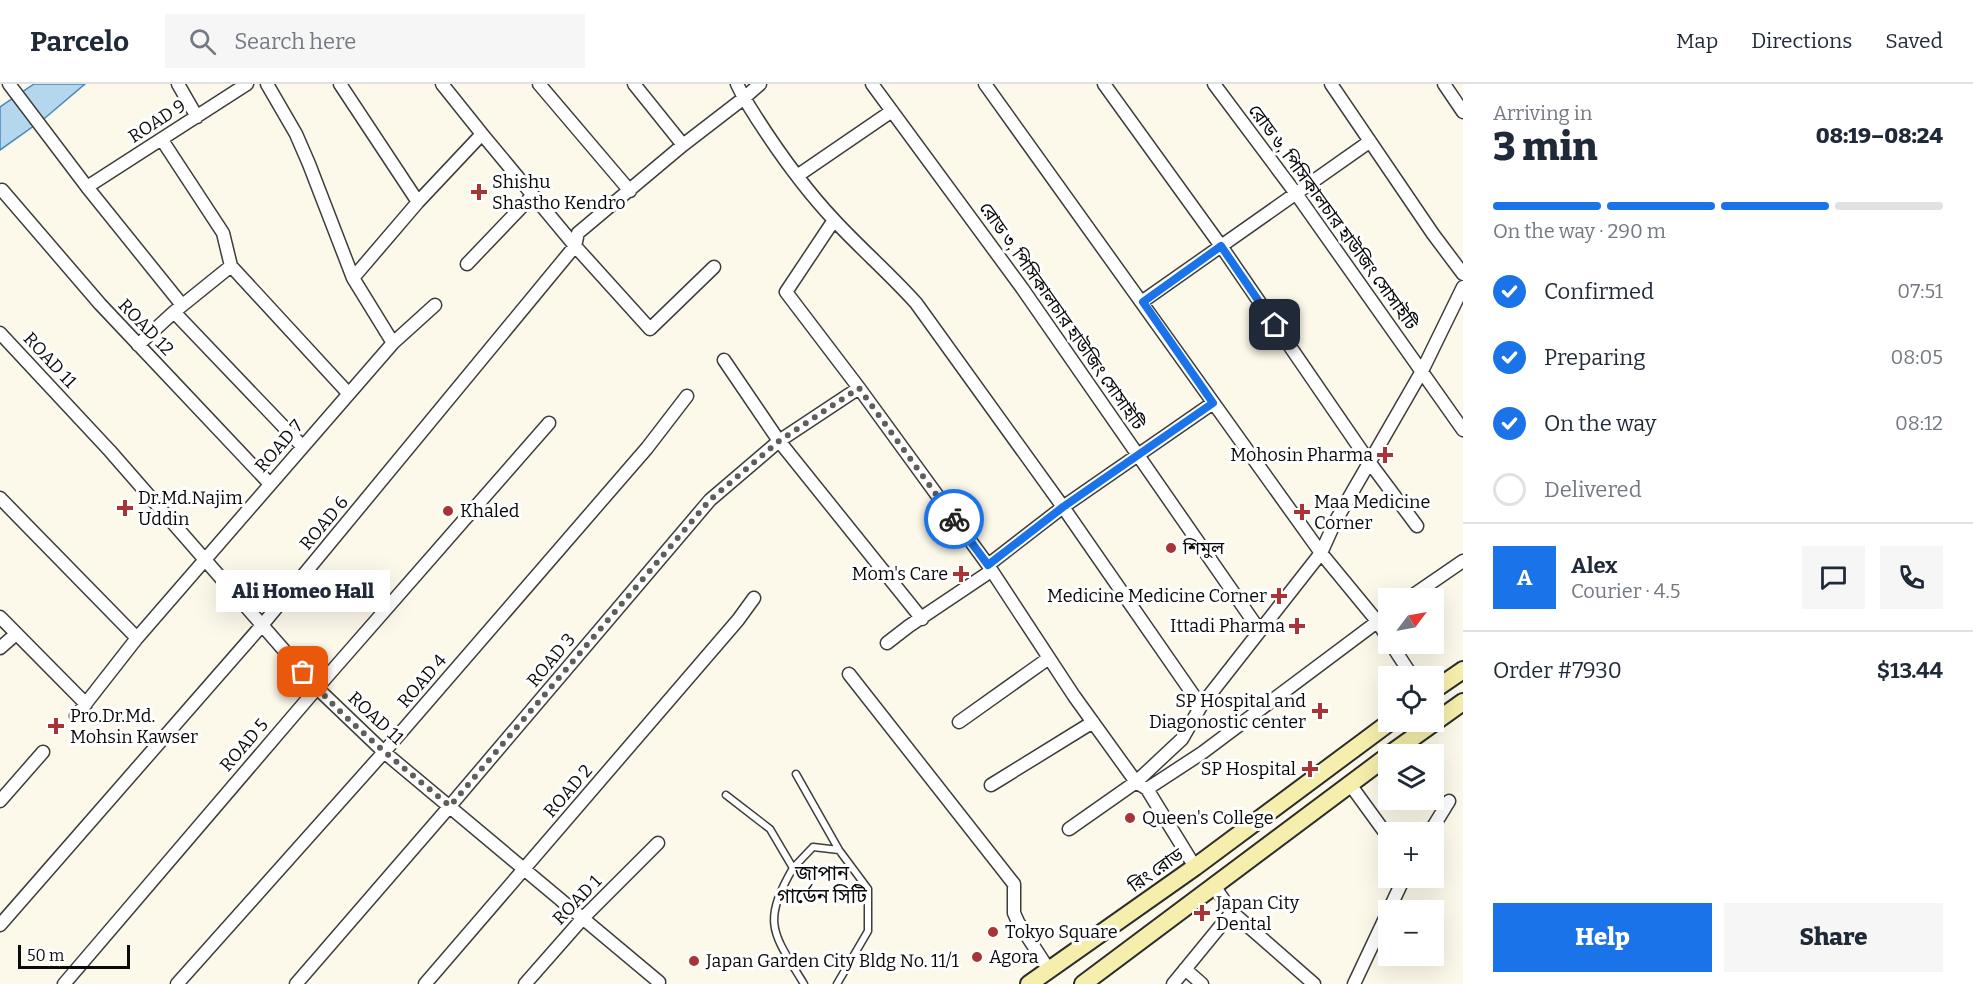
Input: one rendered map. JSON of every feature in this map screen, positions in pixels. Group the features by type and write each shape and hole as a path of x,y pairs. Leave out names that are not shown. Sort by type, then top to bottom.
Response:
{"main road":[{"path":"1444,683 1463,670"},
{"path":"1404,744 1463,702"},
{"name":"রিং রোড","path":"1029,984 1194,867 1378,731"},
{"path":"1083,984 1378,763"}],"street":[{"path":"178,84 197,117"},
{"name":"ROAD 9","path":"87,188 247,84"},
{"path":"267,84 296,134 353,278 393,343"},
{"path":"340,84 396,172 418,202"},
{"path":"442,84 575,246 650,329 714,267"},
{"path":"539,84 630,191"},
{"path":"634,84 683,146"},
{"path":"737,84 773,145 797,176 834,220 916,303 1063,507 1202,706"},
{"name":"ROAD 6","path":"0,925 263,624 575,246 578,233 760,84"},
{"name":"রোড ৩, পিসিকালচার হাউজিং সোসাইটি","path":"872,84 1022,288 1260,631"},
{"path":"985,84 1321,553 1377,621 1202,753 1147,789"},
{"path":"1104,84 1221,246 1370,463 1417,526"},
{"name":"রোড ৬, পিসিকালচার হাউজিং সোসাইটি","path":"1214,84 1297,195 1463,430"},
{"path":"1331,84 1369,142 1463,274"},
{"path":"1444,84 1463,112"},
{"path":"10,85 178,309 302,446"},
{"path":"797,176 892,111"},
{"path":"353,278 418,202 482,134"},
{"path":"162,140 223,233 231,266 348,393"},
{"path":"1143,302 1369,142"},
{"name":"ROAD 12","path":"2,190 138,345 270,484"},
{"path":"467,264 533,195"},
{"path":"834,220 786,292 859,388 989,568 1136,782 1147,789 1194,867"},
{"path":"138,345 231,266"},
{"path":"1069,829 1136,782 1182,739 1202,706 1321,553 1335,522 1422,371 1463,287"},
{"name":"ROAD 7","path":"76,716 137,638 348,393 393,343 435,305"},
{"name":"ROAD 11","path":"0,333 110,451 317,688 384,752 659,982 657,984"},
{"path":"724,360 779,441 921,619"},
{"name":"ROAD 3","path":"296,984 710,500 779,441 859,388"},
{"name":"ROAD 4","path":"177,984 384,752 647,448 687,396"},
{"path":"887,643 989,568 1063,507 1213,403"},
{"name":"ROAD 5","path":"64,984 317,688 549,423"},
{"path":"0,498 137,638"},
{"path":"1424,588 1463,561"},
{"name":"ROAD 2","path":"425,984 738,620 754,597"},
{"path":"0,616 86,704"},
{"path":"0,648 16,634"},
{"path":"959,722 1049,658"},
{"path":"849,674 1014,884 1014,913 1049,970"},
{"path":"991,785 1093,722"},
{"path":"0,801 42,752"},
{"path":"1349,783 1378,823"},
{"path":"1436,822 1449,801"},
{"name":"ROAD 1","path":"525,984 583,918 658,843"},
{"path":"1214,886 1232,912 1314,984"},
{"path":"1354,984 1399,888"},
{"path":"1173,984 1232,912"},
{"path":"1185,969 1202,984"}],"lane":[{"path":"796,774 839,849 868,889 868,931 837,984"},
{"path":"726,795 770,829 793,868"},
{"path":"804,984 776,938 774,910 781,889 793,868 813,846 839,849"}],"water":[{"path":"34,84 85,84 45,118 0,150 0,107"}],"way so far":[{"path":"303,672 384,752 450,806 710,500 779,441 859,388 954,519"}],"place":[{"name":"Shishu Shastho Kendro","path":"479,192"},
{"name":"Mohosin Pharma","path":"1385,455"},
{"name":"Dr.Md.Najim Uddin","path":"125,508"},
{"name":"Khaled","path":"448,511"},
{"name":"Maa Medicine Corner","path":"1302,512"},
{"name":"শিমুল","path":"1171,548"},
{"name":"Mom's Care","path":"961,574"},
{"name":"Medicine Medicine Corner","path":"1279,596"},
{"name":"Ittadi Pharma","path":"1297,626"},
{"name":"Ali Homeo Hall","path":"303,672"},
{"name":"SP Hospital and Diagonostic center","path":"1320,711"},
{"name":"Pro.Dr.Md. Mohsin Kawser","path":"56,726"},
{"name":"SP Hospital","path":"1310,769"},
{"name":"Queen's College","path":"1130,818"},
{"name":"Japan City Dental","path":"1202,913"},
{"name":"Tokyo Square","path":"993,932"},
{"name":"Agora","path":"977,957"},
{"name":"Japan Garden City Bldg No. 11/1","path":"694,961"}],"district":[{"name":"জাপান গার্ডেন সিটি","path":"822,884"}],"route":[{"path":"954,519 988,565 1063,507 1213,403 1143,302 1221,246 1275,325"}]}
